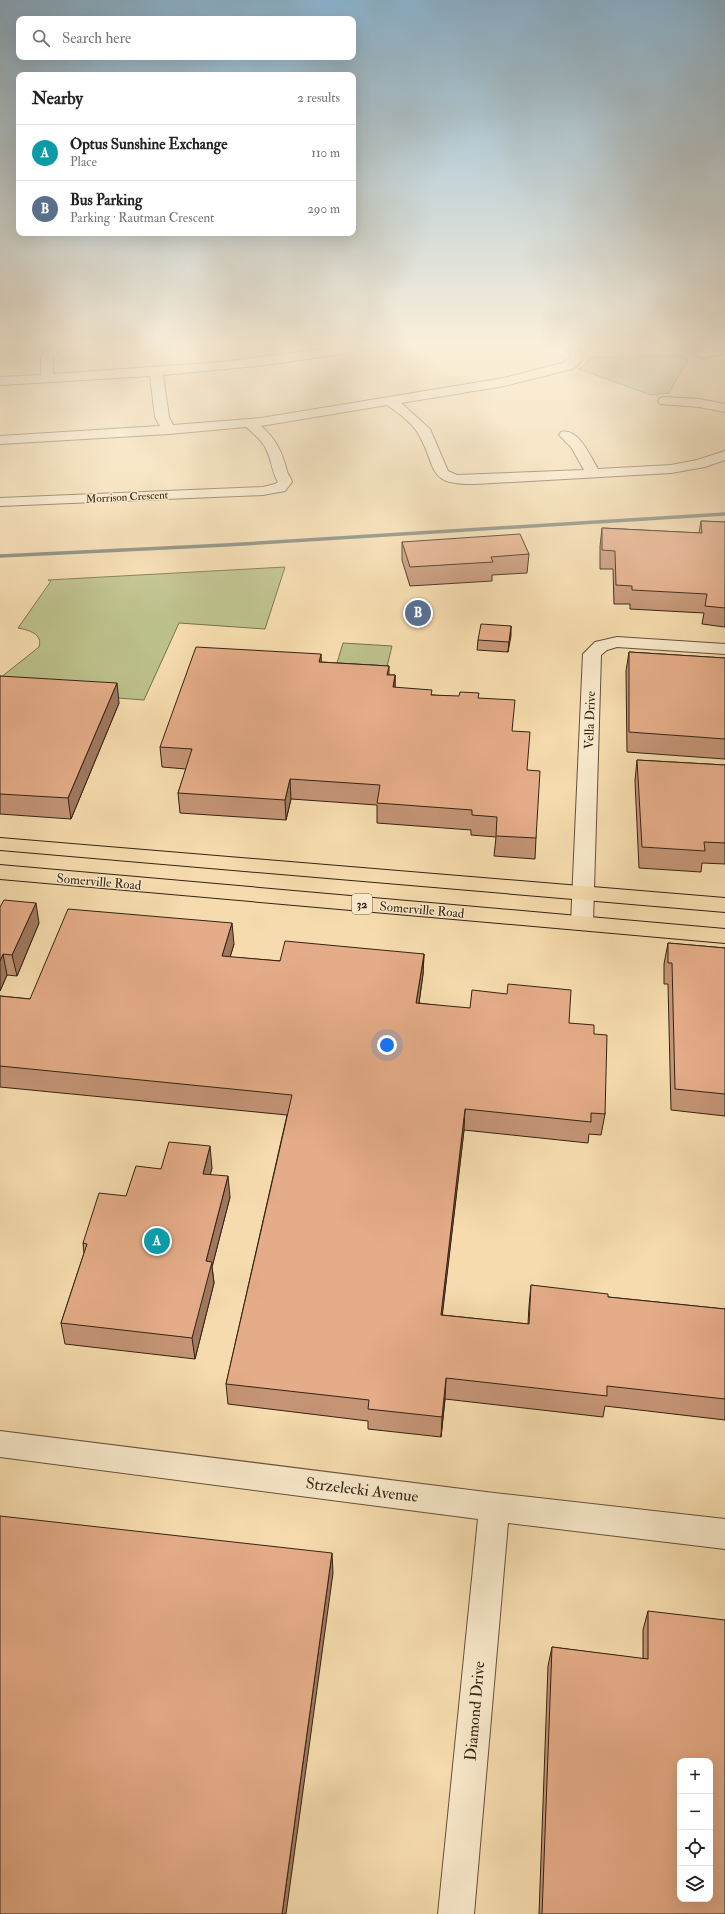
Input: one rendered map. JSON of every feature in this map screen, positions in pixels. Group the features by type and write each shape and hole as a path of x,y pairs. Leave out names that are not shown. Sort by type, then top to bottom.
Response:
{"main road":[{"name":"32","path":"0,844 725,905"},
{"name":"Somerville Road","path":"0,872 725,936"}],"street":[{"path":"0,440 44,437"},
{"name":"Morrison Crescent","path":"0,502 274,490 280,488 285,482 284,478 280,475 278,455 266,437"},
{"path":"428,437 442,473 446,477 463,480 671,469 700,464 725,455"},
{"path":"569,437 577,445 593,473"},
{"name":"Vella Drive","path":"582,923 592,654 601,646 617,642 725,649"},
{"name":"Strzelecki Avenue","path":"0,1444 494,1507 725,1534"},
{"name":"Diamond Drive","path":"456,1914 494,1507"}],"green space":[{"path":"285,567 265,629 179,623 144,700 0,689 0,678 39,647 39,639 34,633 18,628 51,581 48,580"},
{"path":"343,643 392,646 382,687 331,683"}],"building":[{"path":"701,521 725,522 725,608 705,606 707,594 632,590 632,586 616,585 615,551 602,550 602,528 702,533"},
{"path":"520,534 529,554 491,557 493,562 410,567 402,542"},
{"path":"481,624 511,626 509,642 478,640"},
{"path":"196,647 321,654 319,662 389,666 387,675 395,675 393,687 432,690 431,695 459,696 460,692 479,693 478,698 515,700 512,731 530,732 527,770 540,771 536,838 496,836 497,817 472,815 472,810 377,803 380,785 290,779 285,800 178,793 192,749 160,747"},
{"path":"629,652 725,658 725,739 629,732"},
{"path":"0,676 117,683 68,798 0,794"},
{"path":"637,760 725,765 725,843 704,842 705,851 642,847"},
{"path":"4,900 36,903 12,955 3,954 0,961 0,907"},
{"path":"68,909 232,923 222,956 280,961 285,941 424,954 416,1003 470,1008 472,990 507,994 508,984 571,990 569,1023 594,1025 594,1034 607,1035 605,1114 591,1113 591,1122 465,1109 441,1315 529,1324 531,1285 608,1294 608,1297 725,1309 725,1399 607,1386 607,1396 446,1378 442,1417 368,1409 369,1400 226,1384 292,1095 0,1066 0,996 30,999"},
{"path":"668,943 725,948 725,1094 675,1089 672,963 668,963"},
{"path":"169,1142 210,1146 203,1174 228,1176 206,1261 212,1262 192,1338 61,1323 87,1244 83,1243 99,1193 126,1196 136,1166 161,1169"},
{"path":"0,1516 332,1553 282,1914 0,1914"},
{"path":"648,1611 725,1620 725,1914 542,1914 552,1647 648,1659"}],"waterway":[{"path":"0,556 226,545 725,514"}],"place":[{"name":"Bus Parking","path":"418,613"},
{"name":"Optus Sunshine Exchange","path":"157,1241"}]}
